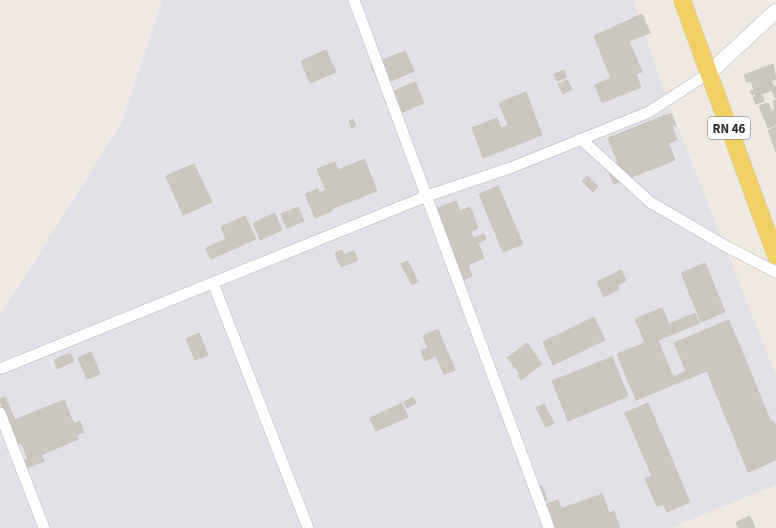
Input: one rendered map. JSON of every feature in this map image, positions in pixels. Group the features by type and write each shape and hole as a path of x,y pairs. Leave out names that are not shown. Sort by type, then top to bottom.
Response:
{"main road":[{"name":"RN 46","path":"682,0 776,256"},
{"path":"709,73 776,11"}],"street":[{"path":"354,0 549,528"},
{"path":"0,369 427,196 510,168 649,112 709,73"},
{"path":"581,139 650,202 729,248 776,272"},
{"path":"213,283 308,528"},
{"path":"0,413 44,528"}],"shaded area":[{"path":"162,0 633,0 667,100 776,376 776,485 670,528 0,528 0,316 121,124"}],"building":[{"path":"642,14 650,33 629,41 642,72 636,74 641,87 602,103 595,85 611,78 594,36"},
{"path":"326,50 336,72 310,83 301,61"},
{"path":"405,51 414,71 380,86 371,65"},
{"path":"773,64 776,79 771,81 774,87 776,86 776,97 775,98 772,90 762,94 764,101 756,104 753,97 756,96 755,94 752,95 750,91 754,90 751,81 747,82 744,75"},
{"path":"564,70 566,77 557,81 554,74"},
{"path":"567,80 572,89 563,94 558,84"},
{"path":"415,82 424,103 392,117 383,96"},
{"path":"526,92 542,135 483,158 472,128 497,118 501,128 508,125 499,103"},
{"path":"776,100 776,108 775,109 773,101"},
{"path":"768,103 771,111 776,109 776,125 768,128 759,106"},
{"path":"671,113 676,125 672,126 677,140 668,143 675,160 614,184 608,170 619,166 608,138"},
{"path":"353,119 356,126 352,128 349,121"},
{"path":"776,127 776,152 768,130"},
{"path":"364,159 377,191 331,209 332,211 315,218 305,194 318,189 319,193 326,190 317,169 335,162 338,170"},
{"path":"194,164 212,202 183,215 166,176"},
{"path":"587,176 598,186 593,192 582,181"},
{"path":"498,186 523,244 503,252 479,194"},
{"path":"456,201 460,211 470,207 478,228 471,231 473,238 484,234 486,239 478,243 484,258 468,265 472,276 456,283 427,212"},
{"path":"298,207 304,221 287,228 281,214"},
{"path":"275,213 282,230 260,240 253,223"},
{"path":"245,216 256,239 211,259 206,248 226,239 221,227"},
{"path":"342,250 344,255 354,251 358,260 341,267 335,253"},
{"path":"408,261 418,282 412,285 401,264"},
{"path":"705,263 725,312 701,322 681,273"},
{"path":"621,270 626,281 617,285 619,289 604,297 597,282"},
{"path":"662,308 669,324 695,313 699,323 646,345 635,319"},
{"path":"594,317 605,340 553,365 543,342"},
{"path":"729,320 771,422 774,421 776,425 776,460 748,472 707,371 636,400 617,354 657,338 673,377 686,371 674,343"},
{"path":"438,329 455,370 444,374 436,356 425,361 421,351 428,348 423,336"},
{"path":"199,333 208,355 195,360 186,339"},
{"path":"527,343 542,364 521,380 518,376 520,374 507,358"},
{"path":"91,352 100,374 87,379 78,358"},
{"path":"70,353 74,361 57,369 54,360"},
{"path":"612,357 628,396 568,421 552,381"},
{"path":"5,397 15,420 64,400 74,424 80,421 84,432 77,435 78,439 41,455 44,461 27,468 24,460 28,459 21,443 18,444 0,401 0,399"},
{"path":"413,397 416,403 407,408 404,402"},
{"path":"402,403 408,417 376,431 370,418"},
{"path":"648,403 690,502 667,512 663,504 657,506 645,479 652,476 625,413"},
{"path":"544,404 554,423 546,427 536,408"},
{"path":"542,486 547,501 540,503 534,489"},
{"path":"602,494 609,513 614,511 620,528 548,528 541,506 558,500 561,509"},
{"path":"750,516 755,528 738,528 736,522"}]}
